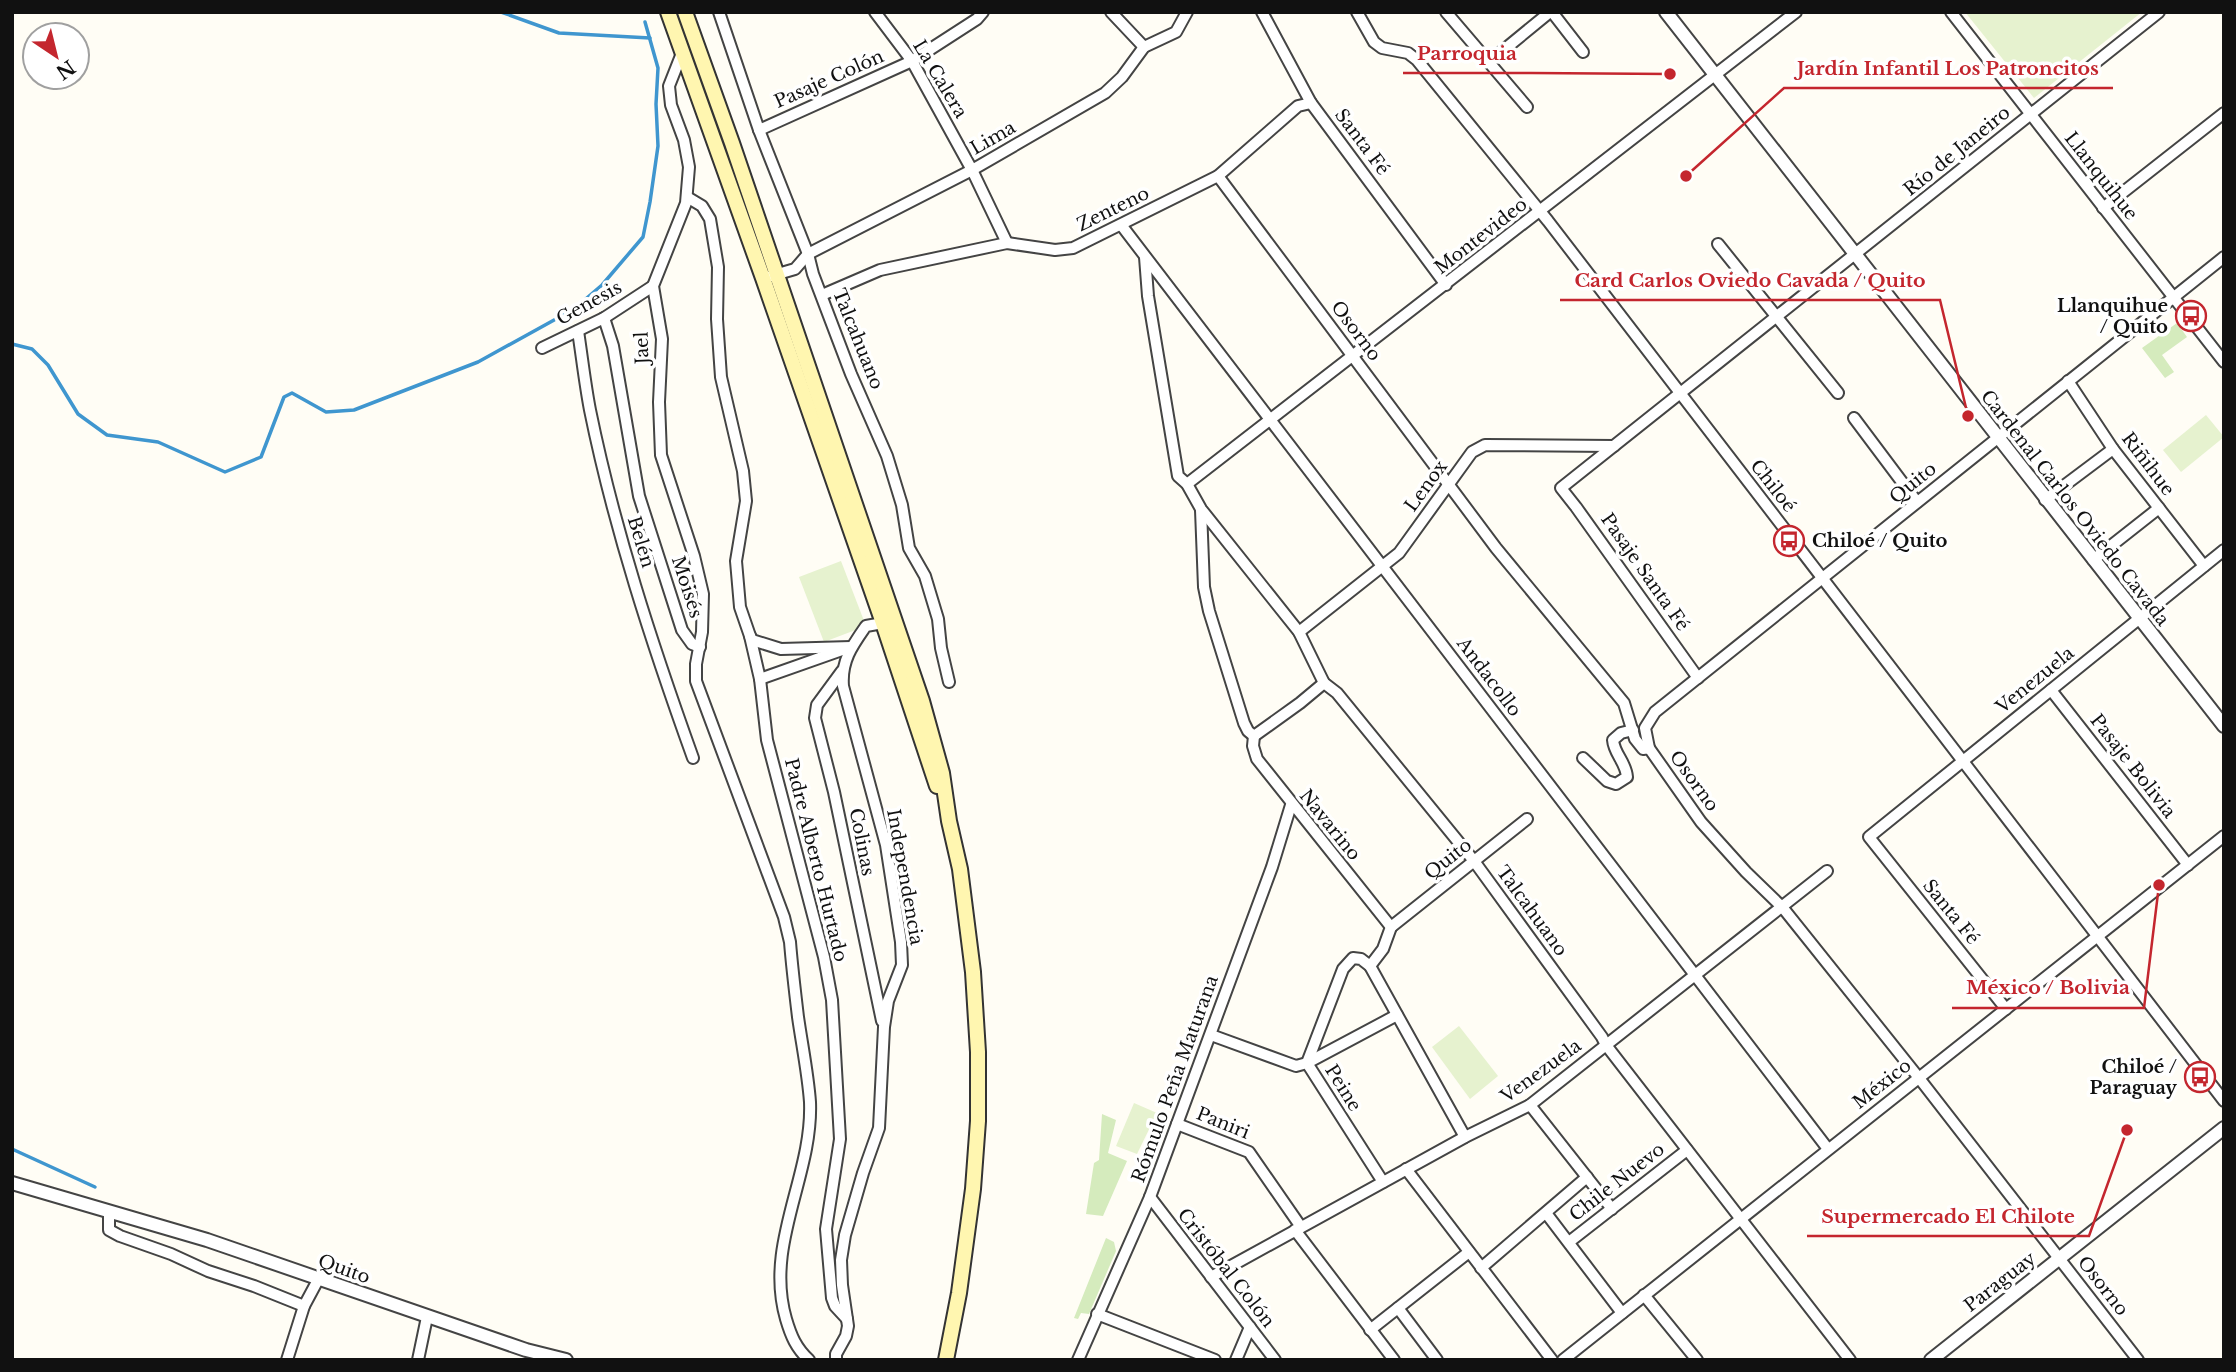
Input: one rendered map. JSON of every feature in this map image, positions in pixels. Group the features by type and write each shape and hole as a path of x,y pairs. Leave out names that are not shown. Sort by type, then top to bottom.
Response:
{"main road":[{"path":"668,12 770,276"},
{"path":"685,12 770,276 836,468 931,729 942,773 960,869 972,960 978,1085 976,1156 969,1223 946,1360"},
{"path":"836,468 883,623 949,821"}],"street":[{"name":"Talcahuano","path":"719,12 759,130 808,254 813,274 851,374 887,456 902,505 909,548 925,576 938,618 941,648 949,682"},
{"name":"La Calera","path":"875,12 912,61 972,170 1007,243"},
{"name":"Pasaje Colón","path":"759,130 912,61 977,19 983,12"},
{"path":"1111,12 1144,47"},
{"name":"Lima","path":"795,269 808,254 972,170 1105,93 1122,77 1144,47 1176,32 1187,12"},
{"name":"Santa Fé","path":"1262,12 1311,103 1446,285"},
{"name":"Chiloé","path":"1357,12 1374,42 1382,48 1408,52 1417,60 1541,212 2224,1101"},
{"path":"1447,12 1527,107"},
{"path":"1489,62 1551,12 1583,52"},
{"name":"Cardenal Carlos Oviedo Cavada","path":"1666,12 2224,726"},
{"name":"Montevideo","path":"1187,484 1796,12"},
{"name":"Llanquihue","path":"1951,12 2224,362"},
{"name":"Río de Janeiro","path":"1561,488 2159,12"},
{"path":"653,286 687,197 689,167 684,140 671,106 669,86 682,53"},
{"name":"Zenteno","path":"822,295 880,270 1007,243 1055,250 1073,248 1218,176 1298,106 1311,103"},
{"path":"2103,208 2224,113"},
{"name":"Osorno","path":"1218,176 1496,548 1624,703 1636,739 1643,749 1649,748 1701,822 1783,908 2138,1360"},
{"name":"Padre Alberto Hurtado","path":"687,197 702,206 710,219 718,267 717,320 721,377 743,471 746,501 736,561 740,607 760,679 767,740 824,957 832,1000 840,1139 827,1229 832,1298 835,1306 847,1319"},
{"name":"Andacollo","path":"1122,226 1828,1149"},
{"path":"1718,244 1838,393"},
{"path":"1145,257 1148,296 1177,472 1187,484"},
{"name":"Quito","path":"1649,748 1645,735 1651,717 2224,257"},
{"path":"770,276 795,269 813,274"},
{"name":"Genesis","path":"542,348 604,318 653,286"},
{"name":"Jael","path":"653,286 662,339 659,402 661,455 694,556 703,594 700,648"},
{"name":"Moisés","path":"604,318 613,346 639,496 682,630 692,643 700,648"},
{"name":"Belén","path":"578,331 590,410 616,520 664,676 693,758"},
{"name":"Riñihue","path":"2068,381 2113,449 2204,566"},
{"path":"1854,418 1917,502"},
{"name":"Lenox","path":"1299,632 1399,554 1472,452 1485,445 1614,446"},
{"path":"2045,500 2113,449"},
{"name":"Talcahuano","path":"1187,484 1201,509 1299,632 1324,683 1337,693 1474,861 1606,1045 1850,1360"},
{"name":"Pasaje Santa Fé","path":"1561,488 1698,678"},
{"path":"2093,560 2159,508"},
{"name":"Navarino","path":"1201,509 1204,587 1209,611 1244,723 1254,736 1253,746 1257,759 1291,805 1391,927"},
{"name":"Venezuela","path":"1869,837 2224,550"},
{"path":"842,671 846,655 866,626 883,623"},
{"path":"750,636 752,640 781,649 851,647"},
{"path":"760,679 851,647"},
{"path":"700,648 696,681 784,917 790,942 810,1102 808,1140 787,1221 780,1267 781,1291 794,1342 809,1360"},
{"name":"Independencia","path":"836,1360 836,1354 846,1336 847,1319 841,1260 845,1235 879,1128 884,1027 888,1000 902,965 886,845 843,686 842,671"},
{"name":"Colinas","path":"842,671 817,705 815,718 834,792 884,1027"},
{"path":"1254,736 1324,683"},
{"name":"Pasaje Bolivia","path":"2051,690 2188,865"},
{"path":"1583,758 1607,780 1616,784 1627,777 1626,768 1613,745 1613,740 1621,733 1633,730"},
{"name":"Rómulo Peña Maturana","path":"1078,1360 1150,1197 1272,867 1291,805"},
{"name":"Quito","path":"1391,927 1527,819"},
{"name":"México","path":"1563,1360 2224,836"},
{"name":"Santa Fé","path":"1869,837 2006,1009"},
{"name":"Venezuela","path":"1211,1277 1465,1137 1530,1105 1827,871"},
{"path":"1370,966 1383,949 1391,927"},
{"path":"1307,1063 1347,963 1358,958 1370,966 1465,1137"},
{"path":"1307,1063 1397,1015"},
{"name":"Peine","path":"1211,1034 1296,1066 1307,1063 1383,1182"},
{"path":"1530,1105 1612,1209"},
{"name":"Paniri","path":"1177,1124 1249,1152 1298,1229 1394,1360"},
{"name":"Paraguay","path":"1931,1360 2224,1128"},
{"name":"Chile Nuevo","path":"1569,1242 1687,1150"},
{"path":"1406,1170 1552,1360"},
{"name":"Chile Nuevo","path":"1481,1268 1587,1177"},
{"name":"Quito","path":"12,1183 207,1240 428,1317 524,1355 566,1360"},
{"name":"Cristóbal Colón","path":"1150,1197 1275,1360"},
{"path":"109,1213 108,1227 113,1233 304,1306"},
{"path":"1546,1213 1622,1313"},
{"path":"1370,1330 1469,1252"},
{"path":"287,1360 304,1306 319,1278"},
{"path":"1644,1295 1697,1360"},
{"path":"1398,1308 1433,1358"},
{"path":"1097,1314 1214,1360"},
{"path":"418,1360 428,1317"},
{"path":"1236,1360 1250,1327"}],"green space":[{"path":"1965,12 2142,12 2034,98"},
{"path":"2177,323 2187,337 2162,355 2174,372 2165,378 2142,348"},
{"path":"2206,415 2224,437 2181,472 2163,450"},
{"path":"841,561 866,626 824,642 799,577"},
{"path":"1459,1026 1498,1076 1470,1099 1432,1047"},
{"path":"1134,1103 1157,1113 1137,1154 1116,1146"},
{"path":"1102,1114 1116,1120 1108,1153 1127,1161 1103,1216 1086,1214 1094,1163 1099,1160"},
{"path":"1106,1238 1114,1242 1116,1251 1089,1314 1081,1313 1078,1319 1074,1318"}],"waterway":[{"path":"501,12 559,33 650,38"},
{"path":"12,344 32,349 48,365 78,414 107,435 158,442 225,472 261,457 284,397 292,393 326,412 354,410 478,362 574,309 602,285 643,237 658,146 658,68 645,22"},
{"path":"12,1149 95,1187"}],"place":[{"name":"Parroquia","path":"1670,74"},
{"name":"Jardín Infantil Los Patroncitos","path":"1686,176"},
{"name":"Llanquihue / Quito","path":"2191,316"},
{"name":"Card Carlos Oviedo Cavada / Quito","path":"1968,416"},
{"name":"Chiloé / Quito","path":"1789,541"},
{"name":"México / Bolivia","path":"2159,885"},
{"name":"Chiloé / Paraguay","path":"2200,1077"},
{"name":"Supermercado El Chilote","path":"2127,1130"}]}
